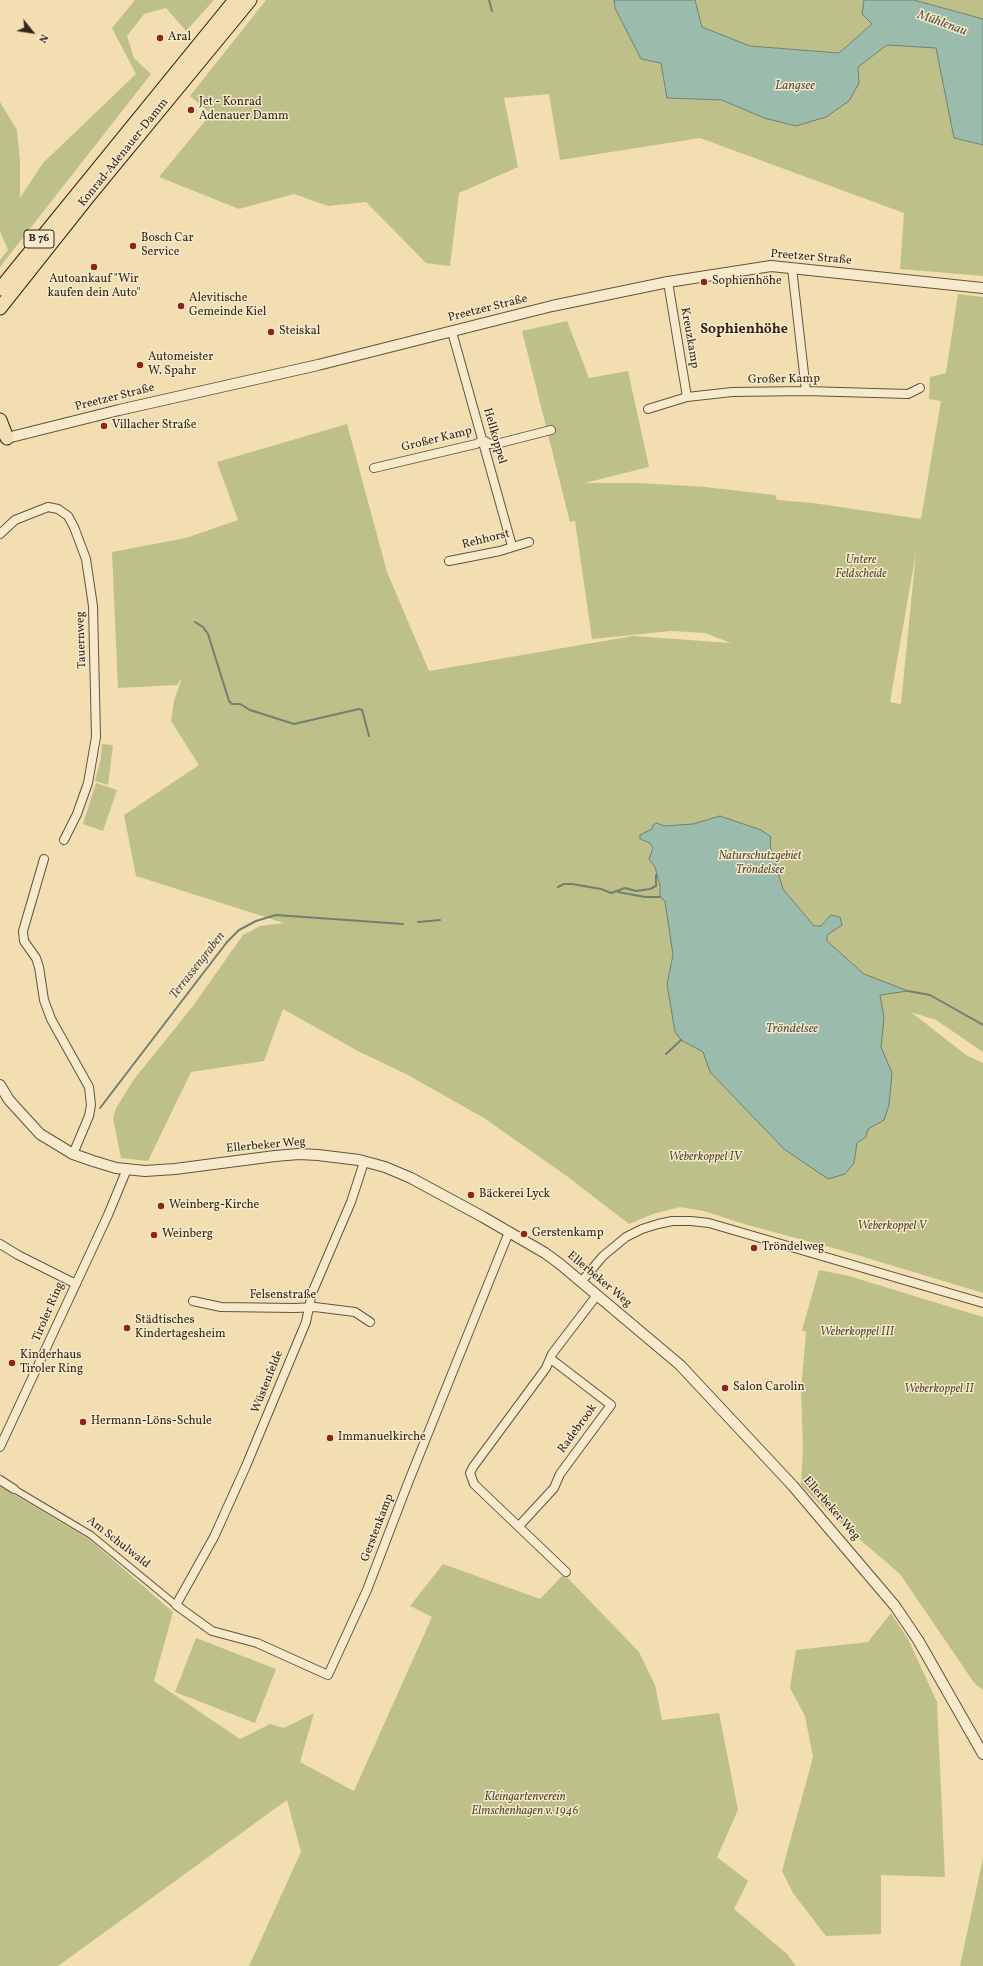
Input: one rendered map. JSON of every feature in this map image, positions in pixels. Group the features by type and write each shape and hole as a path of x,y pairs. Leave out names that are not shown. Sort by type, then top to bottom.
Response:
{"highway":[{"name":"Konrad-Adenauer-Damm","path":"0,289 235,0"},
{"name":"Konrad-Adenauer-Damm","path":"0,308 92,191 250,0"},
{"path":"0,420 7,438"}],"street":[{"name":"Preetzer Straße","path":"7,438 452,332 552,306 668,282 771,266 983,288"},
{"path":"792,268 806,391"},
{"name":"Kreuzkamp","path":"668,282 687,397"},
{"name":"Hellkoppel","path":"452,332 512,546"},
{"name":"Großer Kamp","path":"648,409 687,397 732,392 806,391 908,394 920,388"},
{"name":"Großer Kamp","path":"374,468 476,444 483,440 490,444 496,444 551,430"},
{"name":"Tauernweg","path":"0,534 15,520 48,507 58,509 68,516 74,527 86,559 93,606 96,737 88,783 78,814 64,840"},
{"name":"Rehhorst","path":"449,561 500,551 512,546 529,542"},
{"path":"44,859 23,931 24,941 36,958 39,967 44,1000 50,1019 89,1087 91,1105 89,1116 73,1154"},
{"name":"Ellerbeker Weg","path":"0,1085 10,1100 40,1134 73,1154 102,1164 145,1171 175,1169 299,1154 318,1155 364,1162 411,1178 550,1256 680,1365 783,1474 895,1606 918,1640 983,1754"},
{"name":"Wüstenfelde","path":"176,1606 214,1538 231,1501 306,1322 312,1293 351,1202 364,1162"},
{"path":"76,1284 127,1169"},
{"path":"581,1282 603,1256 626,1237 642,1228 672,1221 691,1221 708,1223 983,1303"},
{"name":"Gerstenkamp","path":"176,1606 212,1631 257,1643 328,1675 367,1590 509,1232"},
{"name":"Tiroler Ring","path":"0,1244 18,1255 76,1284 0,1447"},
{"path":"566,1572 523,1533 519,1526 474,1484 470,1473 473,1466 551,1359 552,1354 597,1295"},
{"name":"Felsenstraße","path":"193,1301 221,1307 314,1307 355,1312 370,1322"},
{"name":"Radebrook","path":"519,1526 554,1488 560,1474 611,1405 551,1359"},
{"name":"Am Schulwald","path":"0,1480 91,1535 176,1606"}],"green space":[{"path":"135,0 214,0 186,31 166,8 144,14 127,36 134,58 151,74 0,267 0,260 8,250 0,231 0,102 17,130 20,160 20,198 43,163 136,74 112,28"},
{"path":"266,0 614,0 615,8 641,59 661,63 667,98 722,100 764,118 859,83 858,67 887,44 937,48 954,138 983,145 983,276 900,269 904,213 700,138 560,160 549,94 504,98 518,167 459,193 450,266 426,263 366,202 328,206 294,194 239,209 159,177 211,114 190,96"},
{"path":"695,0 864,0 862,14 872,24 839,53 750,46 702,27"},
{"path":"914,0 983,0 983,19 981,19"},
{"name":"Naturschutzgebiet Tröndelsee","path":"958,294 983,297 983,1052 936,1020 911,1012 966,1055 983,1063 983,1293 704,1211 680,1207 653,1214 629,1224 568,1177 484,1118 408,1075 358,1051 283,1009 264,1061 191,1072 148,1161 121,1158 113,1118 116,1108 135,1078 193,1006 243,935 260,926 284,923 136,876 124,815 199,765 171,721 174,701 182,678 177,685 118,688 112,552 186,538 238,520 217,462 347,424 387,572 429,671 633,636 731,643 705,633 671,631 592,639 575,521 570,522 522,331 567,321 589,378 628,371 649,467 585,483 640,483 705,487 775,495 777,500 813,503 921,519 941,401 929,399 930,377 946,373","holes":["916,552 901,704 890,702"]},
{"path":"102,744 113,745 108,785 95,781 101,758"},
{"path":"96,783 117,790 103,831 83,824"},
{"path":"819,1270 849,1276 983,1317 983,1690 975,1684 900,1574 829,1513 801,1485 803,1449 801,1390 806,1332 802,1330"},
{"name":"Kleingartenverein Elmschenhagen v. 1946","path":"0,1486 90,1540 173,1612 154,1681 240,1739 270,1724 284,1728 314,1713 300,1762 354,1791 432,1617 410,1606 443,1564 540,1599 564,1574 639,1652 655,1685 662,1720 719,1713 738,1810 717,1857 748,1881 734,1909 787,1954 796,1966 249,1966 301,1852 287,1800 58,1966 0,1966"},
{"path":"891,1613 909,1641 937,1702 945,1877 881,1875 881,1934 826,1936 793,1893 782,1871 813,1757 805,1716 790,1688 796,1650 868,1642"},
{"path":"196,1638 276,1669 255,1723 175,1692"},
{"path":"983,1858 983,1966 960,1966"}],"water":[{"name":"Langsee","path":"614,0 695,0 702,27 750,46 839,53 872,24 862,14 864,0 914,0 983,19 983,145 954,138 936,48 887,45 858,67 859,83 849,101 826,117 796,126 764,118 722,100 667,98 661,63 641,59 615,8"},
{"name":"Tröndelsee","path":"720,816 761,830 771,837 770,846 783,889 814,926 821,926 831,915 840,917 842,925 827,935 827,941 864,974 908,991 880,995 884,1018 881,1047 892,1073 889,1105 884,1120 868,1129 866,1137 857,1143 854,1163 845,1174 828,1179 784,1149 710,1072 703,1052 681,1040 675,1032 667,984 673,955 665,901 660,897 660,886 655,867 649,859 653,848 650,843 640,839 640,835 652,829 653,825 657,823 664,826 693,824"}],"waterway":[{"path":"489,0 492,11"},
{"path":"195,622 203,627 208,634 229,701 232,704 240,704 250,710 294,724 359,709 362,710 369,736"},
{"name":"Terrassengraben","path":"558,887 564,884 572,884 601,889 611,893 625,888 636,891 650,889 656,886 656,875"},
{"path":"618,892 645,897 660,897"},
{"name":"Terrassengraben","path":"100,1108 227,942 239,930 256,921 276,915 403,924"},
{"name":"Terrassengraben","path":"418,922 440,920"},
{"path":"908,991 930,995 983,1025"},
{"path":"666,1054 681,1040"}],"place":[{"name":"Aral","path":"160,38"},
{"name":"Jet - Konrad Adenauer Damm","path":"191,110"},
{"name":"Bosch Car Service","path":"133,246"},
{"name":"Autoankauf \"Wir kaufen dein Auto\"","path":"94,267"},
{"name":"Sophienhöhe","path":"704,282"},
{"name":"Alevitische Gemeinde Kiel","path":"181,306"},
{"name":"Steiskal","path":"271,332"},
{"name":"Automeister W. Spahr","path":"140,365"},
{"name":"Villacher Straße","path":"104,426"},
{"name":"Bäckerei Lyck","path":"471,1195"},
{"name":"Weinberg-Kirche","path":"161,1206"},
{"name":"Gerstenkamp","path":"524,1234"},
{"name":"Weinberg","path":"154,1235"},
{"name":"Tröndelweg","path":"754,1248"},
{"name":"Städtisches Kindertagesheim","path":"127,1328"},
{"name":"Kinderhaus Tiroler Ring","path":"12,1363"},
{"name":"Salon Carolin","path":"725,1388"},
{"name":"Hermann-Löns-Schule","path":"83,1422"},
{"name":"Immanuelkirche","path":"330,1438"}],"district":[{"name":"Sophienhöhe","path":"744,330"}],"water label":[{"name":"Mühlenau","path":"942,24"}],"park label":[{"name":"Untere Feldscheide","path":"861,568"},
{"name":"Weberkoppel IV","path":"705,1158"},
{"name":"Weberkoppel V","path":"892,1227"},
{"name":"Weberkoppel III","path":"857,1333"},
{"name":"Weberkoppel II","path":"939,1390"}]}
